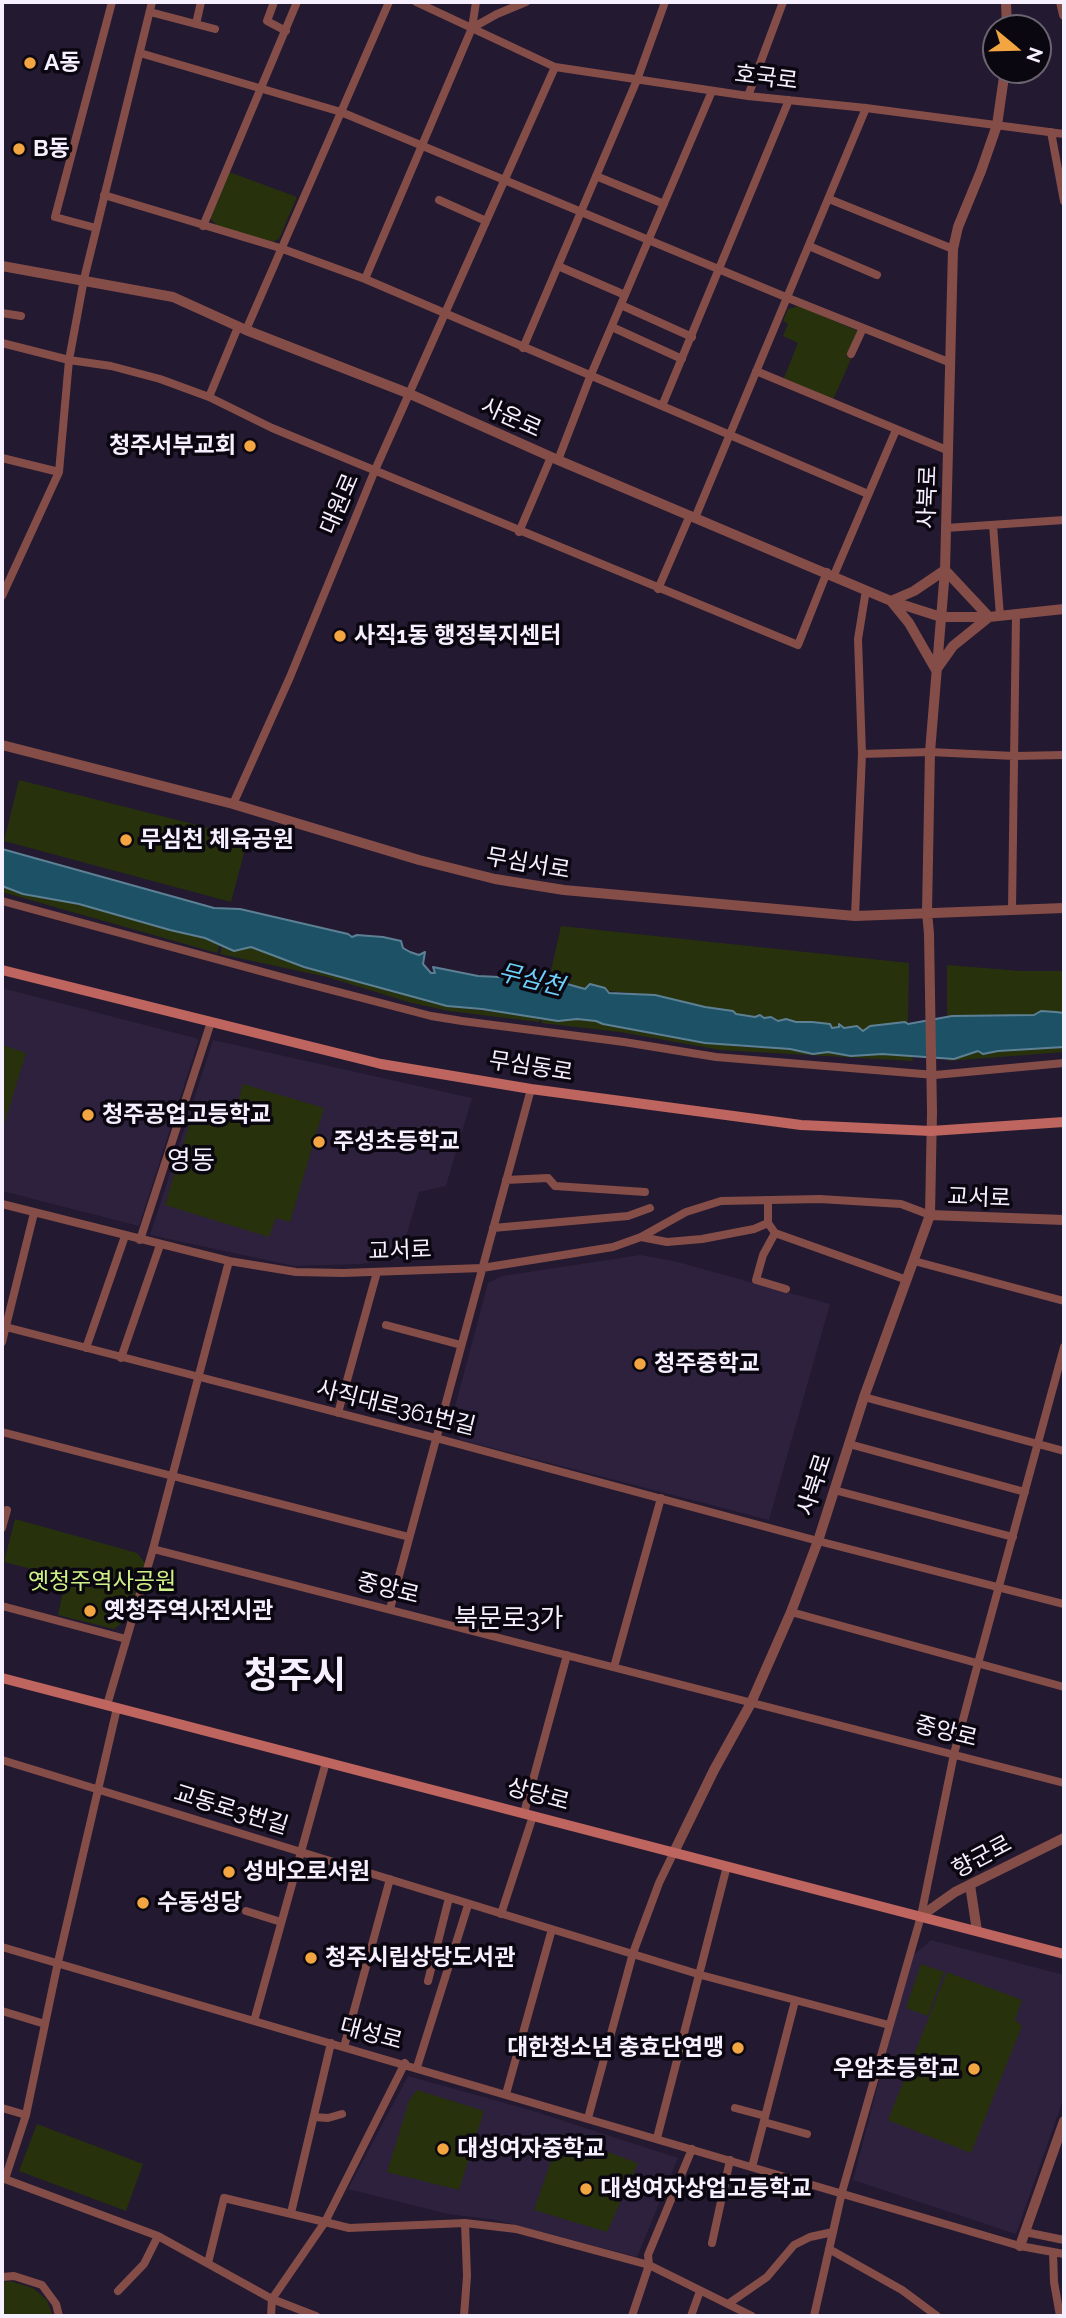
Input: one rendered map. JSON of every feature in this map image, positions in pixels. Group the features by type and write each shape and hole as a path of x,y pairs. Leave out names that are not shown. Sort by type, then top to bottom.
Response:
{"main road":[{"name":"무심동로","path":"2,970 381,1064 531,1089 801,1125 931,1131 1064,1122"},
{"name":"상당로","path":"2,1678 1064,1954"}],"street":[{"path":"96,228 55,217 111,2"},
{"path":"2,594 59,472 69,360 84,279 152,2"},
{"path":"196,24 201,2"},
{"path":"274,2 267,21 286,31"},
{"path":"203,226 297,2"},
{"path":"209,397 280,248 389,2"},
{"name":"호국로","path":"416,2 555,67 748,96 866,108 1064,134"},
{"path":"365,279 472,27 475,2"},
{"path":"472,27 497,13 526,2"},
{"path":"523,348 637,80 665,2"},
{"path":"748,96 783,2"},
{"path":"1061,2 1064,15"},
{"path":"150,12 215,29"},
{"path":"140,53 341,112 951,363"},
{"name":"대원로","path":"233,804 290,677 375,470 555,67"},
{"name":"사북로","path":"674,1852 714,1770 751,1703 791,1612 818,1541 864,1397 930,1215 932,1112 927,912 930,752 945,570 953,249 958,227 997,125 1003,84"},
{"path":"519,532 555,458 712,91"},
{"path":"662,406 789,100"},
{"path":"657,589 729,436 866,108"},
{"path":"1051,132 1064,201"},
{"path":"596,176 664,204"},
{"path":"104,195 280,248 365,279 868,494"},
{"path":"829,199 953,249"},
{"path":"439,200 486,221"},
{"path":"809,246 877,275"},
{"name":"사운로","path":"2,266 173,297 242,329 410,394 891,601 941,617 989,617 1064,609"},
{"path":"558,266 625,295"},
{"path":"621,305 692,337"},
{"path":"2,313 21,316"},
{"path":"612,327 682,359"},
{"path":"850,354 863,327"},
{"path":"2,342 69,360 111,366 150,376 209,397 272,428 798,645 897,430"},
{"path":"756,372 949,451"},
{"path":"2,458 59,472"},
{"path":"946,528 1064,520"},
{"path":"993,525 1000,616"},
{"path":"945,570 989,617 953,646 936,670 909,623 891,601 914,591 945,570"},
{"path":"855,916 862,754 858,639 866,590"},
{"path":"1012,909 1016,614"},
{"name":"무심서로","path":"2,745 233,804 495,880 564,890 855,916 1064,908"},
{"path":"862,754 930,752 1013,756 1064,755"},
{"path":"2,901 431,1016 716,1057 934,1074 1064,1063"},
{"path":"140,1240 211,1022"},
{"path":"390,1609 531,1089"},
{"path":"506,1180 548,1178 555,1186 645,1192"},
{"name":"교서로","path":"2,1204 229,1261 296,1272 482,1268 613,1247 641,1237 686,1212 721,1201 820,1199 901,1204 930,1215 1064,1220"},
{"path":"768,1200 768,1223 775,1233 907,1280"},
{"path":"493,1228 628,1216 650,1208"},
{"path":"2,1342 3,1326 34,1213"},
{"name":"교서로","path":"641,1237 667,1242 702,1239 754,1229 768,1223"},
{"path":"775,1233 763,1255 756,1280 786,1289"},
{"path":"86,1348 125,1236"},
{"path":"121,1357 160,1245"},
{"path":"229,1261 173,1477 126,1639 97,1790 26,2115 4,2179 158,2236 272,2299 316,2316"},
{"path":"914,1261 1064,1301"},
{"path":"338,1413 377,1272"},
{"path":"386,1325 461,1345"},
{"name":"사직대로361번길","path":"3,1326 1064,1604"},
{"path":"814,2316 842,2192 921,1916 954,1754 1064,1347"},
{"path":"864,1397 1064,1451"},
{"path":"2,1432 409,1537"},
{"path":"849,1444 1025,1492"},
{"path":"834,1490 1013,1537"},
{"path":"614,1667 661,1498"},
{"path":"2,1528 6,1510"},
{"name":"중앙로","path":"153,1549 1064,1783"},
{"path":"2,1606 126,1639"},
{"path":"791,1612 1064,1687"},
{"path":"501,1914 566,1655"},
{"name":"교동로3번길","path":"2,1760 701,1975 889,2025"},
{"path":"254,2021 327,1762"},
{"name":"향군로","path":"921,1916 970,1885 1064,1838"},
{"path":"588,2118 633,1953 674,1852"},
{"path":"657,2138 727,1866"},
{"path":"344,2047 390,1879"},
{"path":"970,1885 977,1931"},
{"path":"428,1981 449,1898"},
{"path":"417,2067 468,1905"},
{"path":"246,1911 281,1922"},
{"path":"506,2094 552,1928"},
{"name":"대성로","path":"2,1947 1020,2246 1064,2254"},
{"path":"752,2167 795,2001"},
{"path":"2,2011 45,2024"},
{"path":"291,2213 331,2043"},
{"path":"271,2316 272,2299 325,2222 404,2063"},
{"path":"2,2108 26,2115"},
{"path":"735,2108 807,2134"},
{"path":"314,2117 328,2118 342,2114"},
{"path":"1020,2246 1064,2121"},
{"path":"632,2316 649,2265 648,2255 692,2149"},
{"path":"712,2243 730,2160"},
{"path":"208,2263 224,2198 349,2228 465,2223 516,2229 649,2265 752,2316"},
{"path":"464,2316 467,2276 465,2223"},
{"path":"728,2304 766,2277 794,2245 810,2237 833,2232"},
{"path":"1025,2232 1064,2241"},
{"path":"118,2291 144,2264 158,2236"},
{"path":"829,2249 902,2290 936,2316"},
{"path":"1053,2252 1054,2283 1060,2316"},
{"path":"2,2277 14,2276 42,2285 56,2304 60,2316"},
{"path":"691,2316 700,2291"}],"shaded area":[{"name":"청주공업고등학교","path":"2,988 199,1039 139,1226 2,1191"},
{"name":"주성초등학교","path":"213,1040 472,1098 446,1186 419,1192 400,1258 361,1264 294,1266 150,1235"},
{"name":"청주중학교","path":"640,1255 674,1261 830,1304 769,1520 461,1440 450,1425 488,1283 502,1276"},
{"name":"우암초등학교","path":"931,1940 1064,1975 1064,2097 1016,2234 853,2180 911,1957"},
{"path":"408,2076 530,2110 678,2158 637,2257 496,2220 448,2214 348,2189"}],"green space":[{"path":"229,172 297,197 279,239 272,242 217,226 210,218"},
{"path":"799,306 858,331 846,356 851,359 833,400 784,378 798,343 783,336 788,324 783,321 788,309"},
{"name":"무심천 체육공원","path":"19,780 248,838 231,902 4,841"},
{"path":"2,886 23,894 79,904 220,944 217,953 2,892"},
{"path":"561,926 909,963 908,1024 904,1022 870,1026 863,1031 841,1026 832,1028 811,1022 778,1021 736,1014 655,995 585,989 549,980"},
{"path":"222,946 234,951 251,947 447,1006 540,1019 539,1022 449,1011 412,1003 327,977 220,954"},
{"path":"947,965 1020,971 1064,971 1064,1013 1041,1011 1034,1015 947,1016"},
{"path":"542,1019 596,1021 705,1043 790,1049 813,1054 828,1052 851,1056 912,1056 913,1061 720,1050 620,1032 541,1023"},
{"path":"2,1045 26,1053 4,1125 2,1125"},
{"path":"1064,1047 1064,1052 948,1061 949,1058 978,1051 983,1054"},
{"path":"243,1084 324,1108 290,1222 276,1218 269,1237 165,1205 194,1109 232,1120"},
{"name":"옛청주역사공원","path":"15,1519 137,1553 145,1563 127,1619 114,1629 58,1615 66,1578 4,1562"},
{"path":"921,1964 944,1972 928,2016 906,2008"},
{"path":"947,1972 1022,2000 1015,2020 1022,2026 971,2153 888,2120"},
{"path":"417,2090 484,2111 459,2190 387,2172 409,2101"},
{"path":"37,2124 143,2164 126,2211 19,2171"},
{"path":"560,2135 638,2163 607,2232 534,2210"},
{"path":"10,2281 33,2288 47,2300 53,2316 2,2316 2,2283"}],"water":[{"name":"무심천","path":"2,849 214,908 240,909 352,937 383,937 401,941 403,948 410,952 419,955 425,952 423,964 431,973 435,973 433,967 478,976 515,975 553,980 585,989 590,984 605,988 609,993 655,995 733,1011 736,1014 755,1017 760,1015 778,1021 786,1019 830,1024 832,1028 839,1027 839,1024 844,1028 857,1026 863,1031 870,1026 905,1022 908,1024 952,1016 1034,1015 1041,1011 1056,1012 1064,1013 1064,1047 983,1054 978,1051 954,1059 882,1054 851,1056 828,1052 813,1054 790,1049 705,1043 596,1021 558,1021 447,1006 304,967 251,947 234,951 205,938 79,904 23,894 2,886"}],"place":[{"name":"A동","path":"30,63"},
{"name":"B동","path":"19,149"},
{"name":"청주서부교회","path":"250,446"},
{"name":"사직1동 행정복지센터","path":"340,636"},
{"name":"무심천 체육공원","path":"126,840"},
{"name":"청주공업고등학교","path":"88,1115"},
{"name":"주성초등학교","path":"319,1142"},
{"name":"청주중학교","path":"640,1364"},
{"name":"옛청주역사전시관","path":"90,1611"},
{"name":"성바오로서원","path":"229,1872"},
{"name":"수동성당","path":"143,1903"},
{"name":"청주시립상당도서관","path":"311,1958"},
{"name":"대한청소년 충효단연맹","path":"738,2048"},
{"name":"우암초등학교","path":"974,2069"},
{"name":"대성여자중학교","path":"443,2149"},
{"name":"대성여자상업고등학교","path":"586,2189"}],"district":[{"name":"영동","path":"191,1161"},
{"name":"북문로3가","path":"509,1619"},
{"name":"청주시","path":"295,1677"}]}
